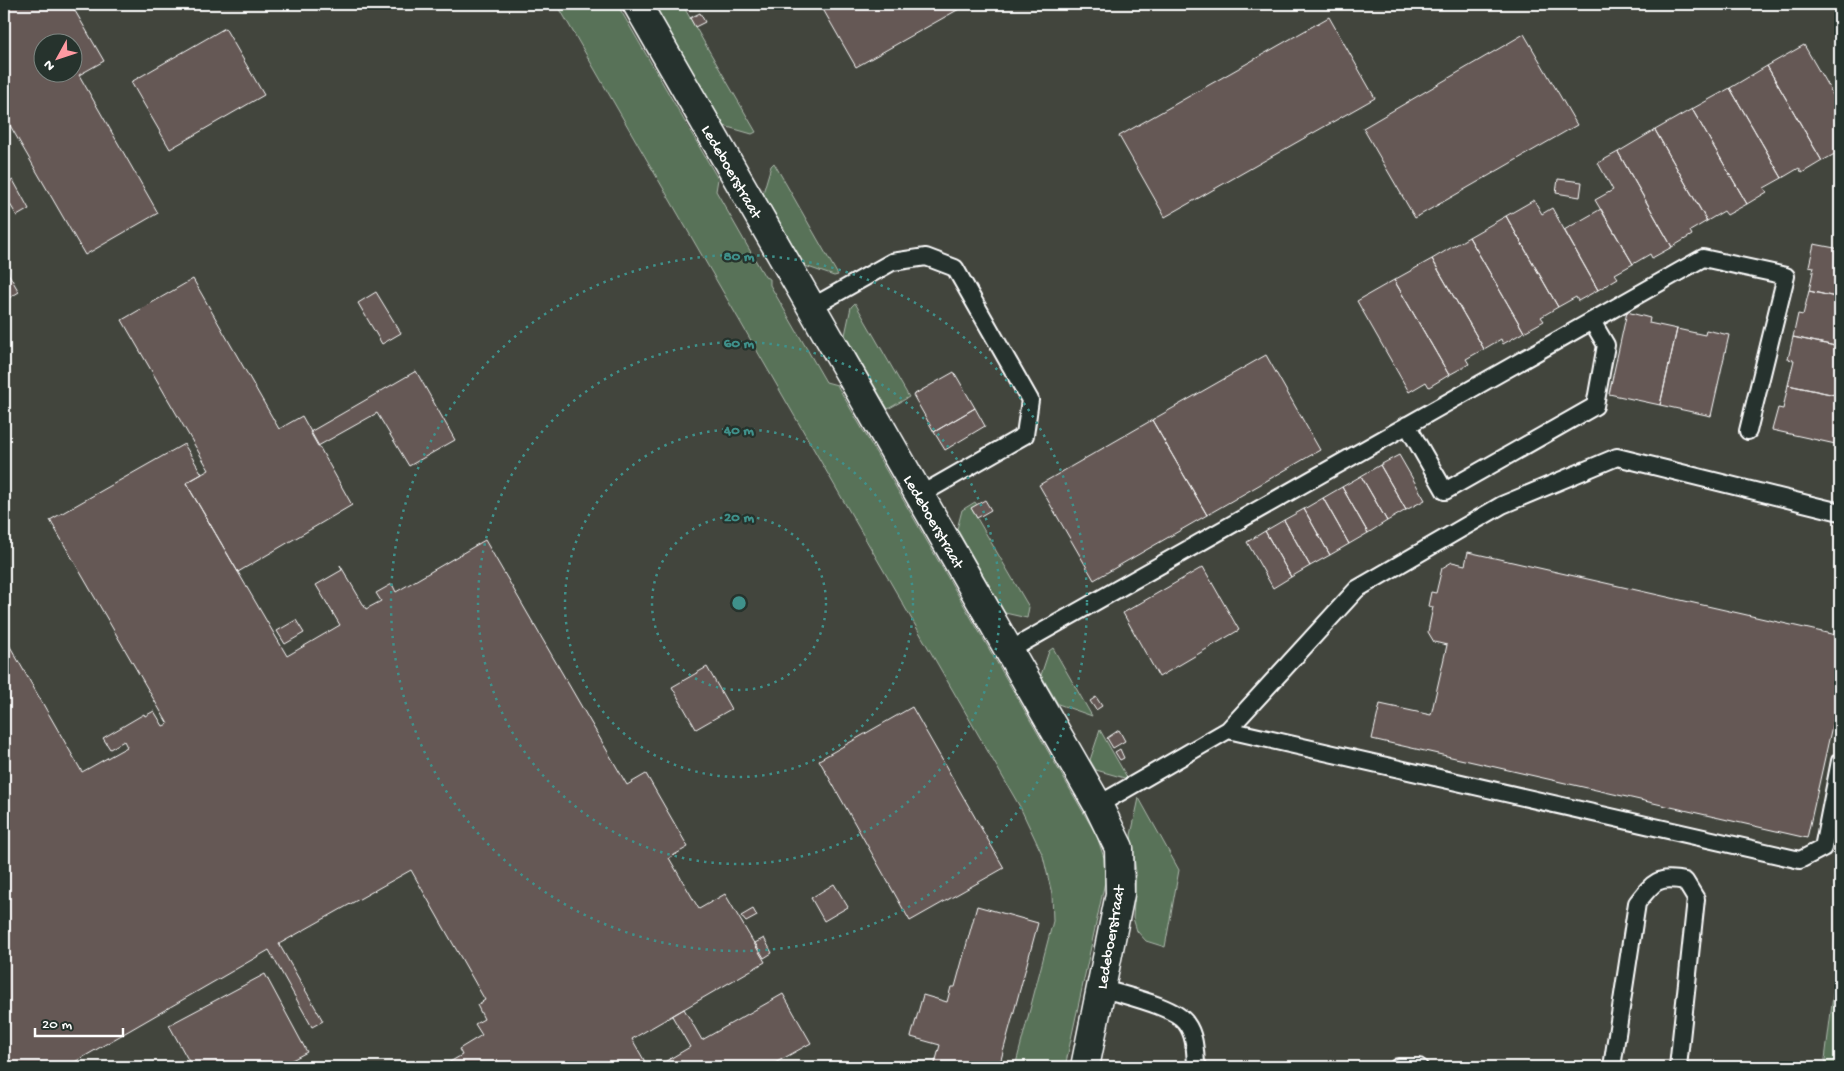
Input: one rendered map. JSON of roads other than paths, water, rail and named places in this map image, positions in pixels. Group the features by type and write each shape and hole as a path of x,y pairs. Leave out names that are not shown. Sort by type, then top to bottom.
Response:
{"street":[{"name":"Ledeboerstraat","path":"637,4 1010,650 1098,805 1119,848 1120,894 1085,1067"}],"lane":[{"path":"812,307 892,262 926,257 955,268 1030,400 1025,435 920,495"},
{"path":"1010,650 1703,258 1786,276 1748,431"},
{"path":"1407,425 1445,491 1454,487 1595,406 1606,345 1592,321"},
{"path":"1098,805 1228,730 1357,588 1502,505 1617,457 1840,512"},
{"path":"1228,730 1800,860 1823,848 1840,761"},
{"path":"1612,1067 1637,902 1652,883 1668,878 1685,881 1696,899 1678,1067"},
{"path":"1101,988 1172,1012 1186,1021 1193,1035 1196,1064 1199,1067"},
{"path":"1398,1067 1419,1067"}]}
